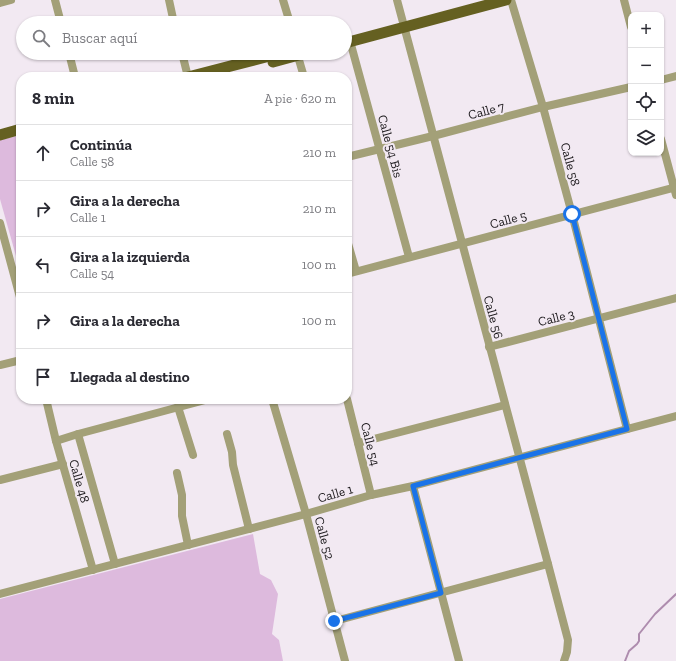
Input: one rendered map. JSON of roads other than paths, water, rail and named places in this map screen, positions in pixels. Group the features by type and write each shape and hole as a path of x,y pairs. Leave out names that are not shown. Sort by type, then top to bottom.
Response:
{"main road":[{"path":"352,39 480,0"},
{"path":"403,24 506,0"},
{"path":"207,72 254,60"},
{"path":"234,72 279,60"},
{"path":"0,127 16,122"},
{"path":"0,135 16,130"}],"street":[{"path":"0,3 11,0"},
{"path":"55,0 59,16"},
{"path":"169,0 172,16"},
{"path":"284,0 288,16"},
{"name":"Calle 56","path":"397,0 568,640 567,652 564,661"},
{"name":"Calle 58","path":"511,0 543,107 572,214 627,429"},
{"path":"624,0 628,15"},
{"name":"Calle 54 Bis","path":"352,57 409,257"},
{"path":"71,60 74,72"},
{"path":"184,60 187,72"},
{"path":"302,60 303,72"},
{"path":"664,79 676,76"},
{"name":"Calle 7","path":"352,156 543,107 628,89"},
{"path":"664,150 675,190"},
{"name":"Calle 5","path":"352,272 572,214 675,190"},
{"path":"0,223 4,250 16,286"},
{"path":"352,257 356,271"},
{"name":"Calle 3","path":"489,347 676,298"},
{"path":"0,366 16,361"},
{"name":"Calle 48","path":"47,404 56,441 93,570"},
{"path":"56,441 190,404"},
{"name":"Calle 52","path":"273,404 306,514 345,661"},
{"name":"Calle 54","path":"347,404 371,495"},
{"path":"358,443 505,405"},
{"path":"178,407 193,454"},
{"name":"Calle 1","path":"0,594 306,514 371,495 413,486 676,416"},
{"path":"78,434 115,564"},
{"path":"227,434 249,529"},
{"path":"0,480 63,464"},
{"path":"176,473 182,495 182,516 188,545"},
{"path":"413,486 459,661"},
{"path":"334,621 548,564"}],"waterway":[{"path":"625,661 629,651 639,641 639,634 655,614 676,594"}]}
